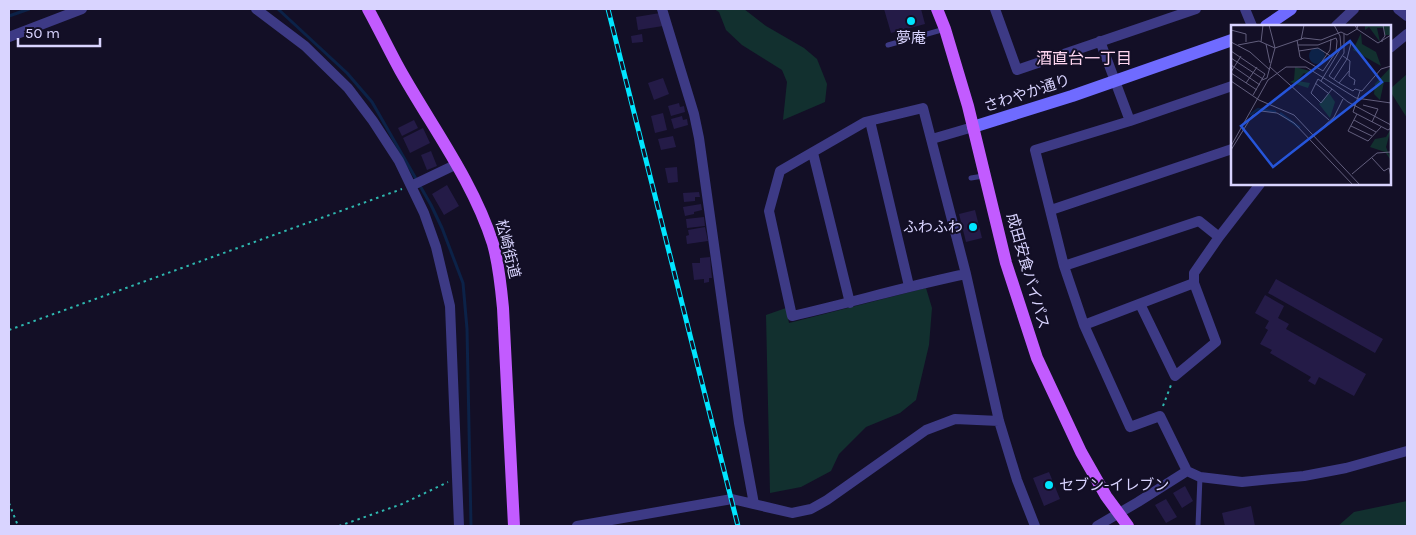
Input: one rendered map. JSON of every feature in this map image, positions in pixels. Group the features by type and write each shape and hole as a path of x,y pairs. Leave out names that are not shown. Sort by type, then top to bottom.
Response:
{"main road":[{"name":"松崎街道","path":"368,9 400,70 457,164 484,218 493,246 500,276 514,526"},
{"name":"成田安食バイパス","path":"937,9 945,29 974,127 1006,263 1037,358 1081,452 1106,496 1128,526"}],"street":[{"path":"9,37 82,9"},
{"path":"256,9 305,46 348,88 373,121 413,185 436,247 450,306 459,526"},
{"path":"662,9 694,114 699,138 739,423 754,504"},
{"path":"998,9 1017,70 1178,12 1196,9"},
{"path":"1245,9 1252,25"},
{"path":"1267,25 1291,9"},
{"path":"1337,25 1354,9"},
{"path":"1398,9 1407,16"},
{"path":"1391,47 1407,34"},
{"name":"さわやか通り","path":"974,127 1231,40"},
{"path":"1100,41 1130,120"},
{"path":"1231,86 1035,150 1064,266 1084,325 1130,427 1160,416 1187,470 1200,477 1242,482 1304,476 1346,468 1407,451"},
{"path":"966,274 909,286 850,303 792,316 769,211 780,172 865,122 923,108 966,274 999,421 1017,480 1035,526"},
{"path":"870,121 909,286"},
{"path":"932,139 974,127"},
{"path":"1051,210 1231,149"},
{"path":"813,153 850,303"},
{"path":"413,185 457,164"},
{"path":"1140,304 1175,376 1216,342 1194,283 1194,273 1259,185"},
{"path":"1064,266 1199,222 1219,237"},
{"path":"1084,325 1194,283"},
{"path":"577,526 732,499 792,512 811,509 827,500 926,430 955,419 999,421"},
{"path":"1096,526 1187,470"}],"lane":[{"path":"888,45 945,29"},
{"path":"971,178 985,175"},
{"path":"1198,526 1200,477"}],"path":[{"path":"9,330 413,185"},
{"path":"1160,416 1164,400 1175,376"},
{"path":"339,526 402,504 458,477"},
{"path":"9,503 18,526"}],"green space":[{"path":"714,9 744,9 766,26 804,48 817,59 827,84 825,102 783,120 787,82 782,70 742,45 726,30 719,12"},
{"path":"1407,74 1407,118 1391,93 1391,88"},
{"path":"926,288 932,308 929,345 916,400 900,413 866,427 839,454 831,471 801,487 770,493 766,315 786,308 789,323"},
{"path":"1407,501 1407,526 1338,526 1354,512"}],"building":[{"path":"884,9 921,9 925,24 891,33"},
{"path":"660,13 663,26 638,30 636,17"},
{"path":"642,34 643,42 632,43 631,36"},
{"path":"663,78 669,94 654,100 648,83"},
{"path":"679,103 680,107 684,106 685,112 671,116 668,106"},
{"path":"663,113 667,130 655,133 651,116"},
{"path":"682,116 683,120 687,119 688,125 674,129 671,119"},
{"path":"414,120 418,128 402,136 398,128"},
{"path":"423,128 430,143 410,153 403,138"},
{"path":"673,136 676,147 661,150 658,139"},
{"path":"431,151 437,166 427,170 421,155"},
{"path":"677,167 678,182 668,183 665,168"},
{"path":"447,185 459,206 444,215 432,194"},
{"path":"699,192 700,197 695,197 695,201 684,202 683,193"},
{"path":"701,204 702,210 685,216 683,207"},
{"path":"975,210 982,238 966,242 959,214"},
{"path":"704,217 705,226 687,228 686,219"},
{"path":"705,227 708,241 687,244 686,236 689,235 688,230"},
{"path":"710,257 712,278 709,278 709,282 704,283 704,279 694,280 692,263 700,263 700,258"},
{"path":"1276,279 1383,339 1375,353 1268,293"},
{"path":"1265,295 1284,306 1278,318 1289,324 1286,329 1366,374 1354,396 1319,377 1315,385 1308,381 1311,377 1270,353 1272,350 1260,344 1268,330 1265,328 1269,321 1255,313"},
{"path":"1049,472 1060,499 1044,506 1033,478"},
{"path":"1185,486 1193,501 1182,508 1173,493"},
{"path":"1166,499 1177,517 1166,523 1155,505"},
{"path":"1251,506 1255,526 1225,526 1222,513"}],"waterway":[{"path":"9,16 29,9"},
{"path":"278,9 347,73 372,102 431,205 463,283 467,329 471,526"}],"railway":[{"path":"608,9 738,526"}],"place":[{"name":"夢庵","path":"911,21"},
{"name":"ふわふわ","path":"973,227"},
{"name":"セブン-イレブン","path":"1049,485"}],"district":[{"name":"酒直台一丁目","path":"1084,58"}]}
